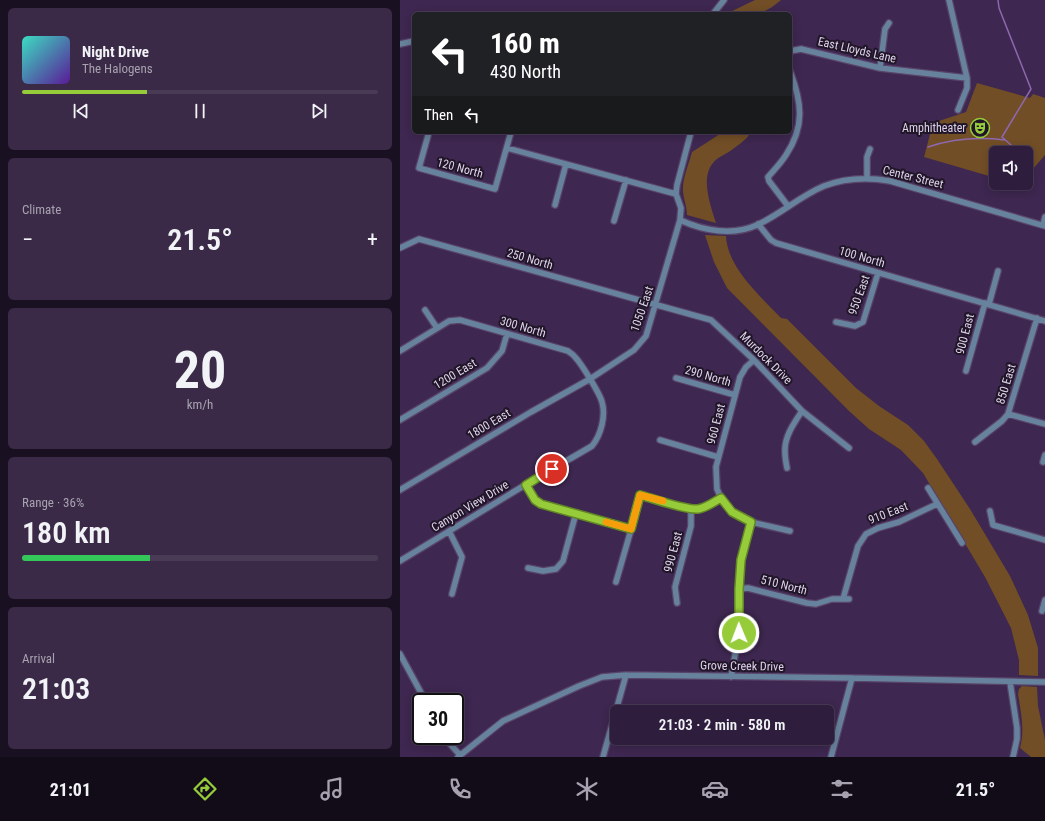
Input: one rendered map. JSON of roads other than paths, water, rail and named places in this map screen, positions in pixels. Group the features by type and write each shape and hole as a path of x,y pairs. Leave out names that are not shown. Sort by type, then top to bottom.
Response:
{"street":[{"path":"715,12 724,0"},
{"path":"949,0 967,78 966,88 958,110"},
{"path":"880,68 885,29 889,23"},
{"path":"400,44 412,41"},
{"name":"East Lloyds Lane","path":"792,51 801,49 812,51 880,68 967,78"},
{"path":"788,206 769,182 768,177 786,156 798,130 800,108 792,78"},
{"name":"120 North","path":"428,134 419,168 495,189 507,148"},
{"path":"510,134 507,148 676,194"},
{"path":"690,134 678,177 676,194 681,208 680,220 708,230 726,231 747,229 758,224"},
{"path":"867,178 867,157 870,149"},
{"path":"555,205 566,164"},
{"name":"Center Street","path":"758,224 808,194 828,185 849,179 867,178 890,181 1044,226"},
{"path":"614,221 626,180"},
{"path":"1044,226 1045,217"},
{"name":"1050 East","path":"590,380 634,350 646,336 680,220"},
{"name":"100 North","path":"758,224 771,240 776,243 1045,321"},
{"name":"250 North","path":"400,248 419,239 656,306"},
{"name":"900 East","path":"966,371 998,271"},
{"name":"950 East","path":"836,322 855,326 863,322 878,273"},
{"name":"Murdock Drive","path":"656,306 712,320 754,360 802,411 848,448"},
{"path":"425,310 437,328"},
{"name":"850 East","path":"975,442 1002,421 1008,414 1037,318"},
{"name":"300 North","path":"400,350 450,321 460,320 568,351 574,356 590,380"},
{"name":"1200 East","path":"400,420 487,368 502,351 507,334"},
{"name":"960 East","path":"721,498 716,489 718,457 740,376 746,367 754,360"},
{"name":"290 North","path":"676,378 735,395"},
{"name":"Canyon View Drive","path":"400,561 592,446 597,440 604,415 602,401 590,380"},
{"name":"1800 East","path":"400,490 531,412 590,380"},
{"path":"787,468 785,451 786,441 802,411"},
{"path":"1008,414 1045,424"},
{"path":"660,440 718,457"},
{"path":"1043,462 1045,455"},
{"path":"526,485 535,500 541,504 631,529"},
{"path":"928,488 962,543"},
{"path":"616,582 640,495 676,505 698,509 721,498 732,512 751,522 790,531"},
{"name":"910 East","path":"846,599 858,546 866,534 878,528 899,522 937,504"},
{"name":"990 East","path":"677,603 675,587 691,526 691,508"},
{"path":"990,511 993,525 1045,540"},
{"path":"528,568 543,571 556,569 562,561 576,513"},
{"path":"731,677 739,633 739,589 741,560 751,522"},
{"path":"449,531 462,557 452,594"},
{"name":"510 North","path":"739,589 748,588 811,603 820,603 832,599 846,599"},
{"path":"1042,611 1045,600"},
{"path":"400,654 421,693"},
{"path":"603,757 626,675"},
{"name":"Grove Creek Drive","path":"459,756 504,721 579,686 602,677 626,675 1045,682"},
{"path":"831,757 852,678"},
{"path":"1010,682 1017,728 1017,739 1012,757"},
{"path":"451,745 459,756"}],"waterway":[{"path":"998,0 999,8 1031,89 1002,137 1012,146"},
{"path":"928,147 966,139 1005,140"}],"place":[{"name":"Amphitheater","path":"980,128"}]}
